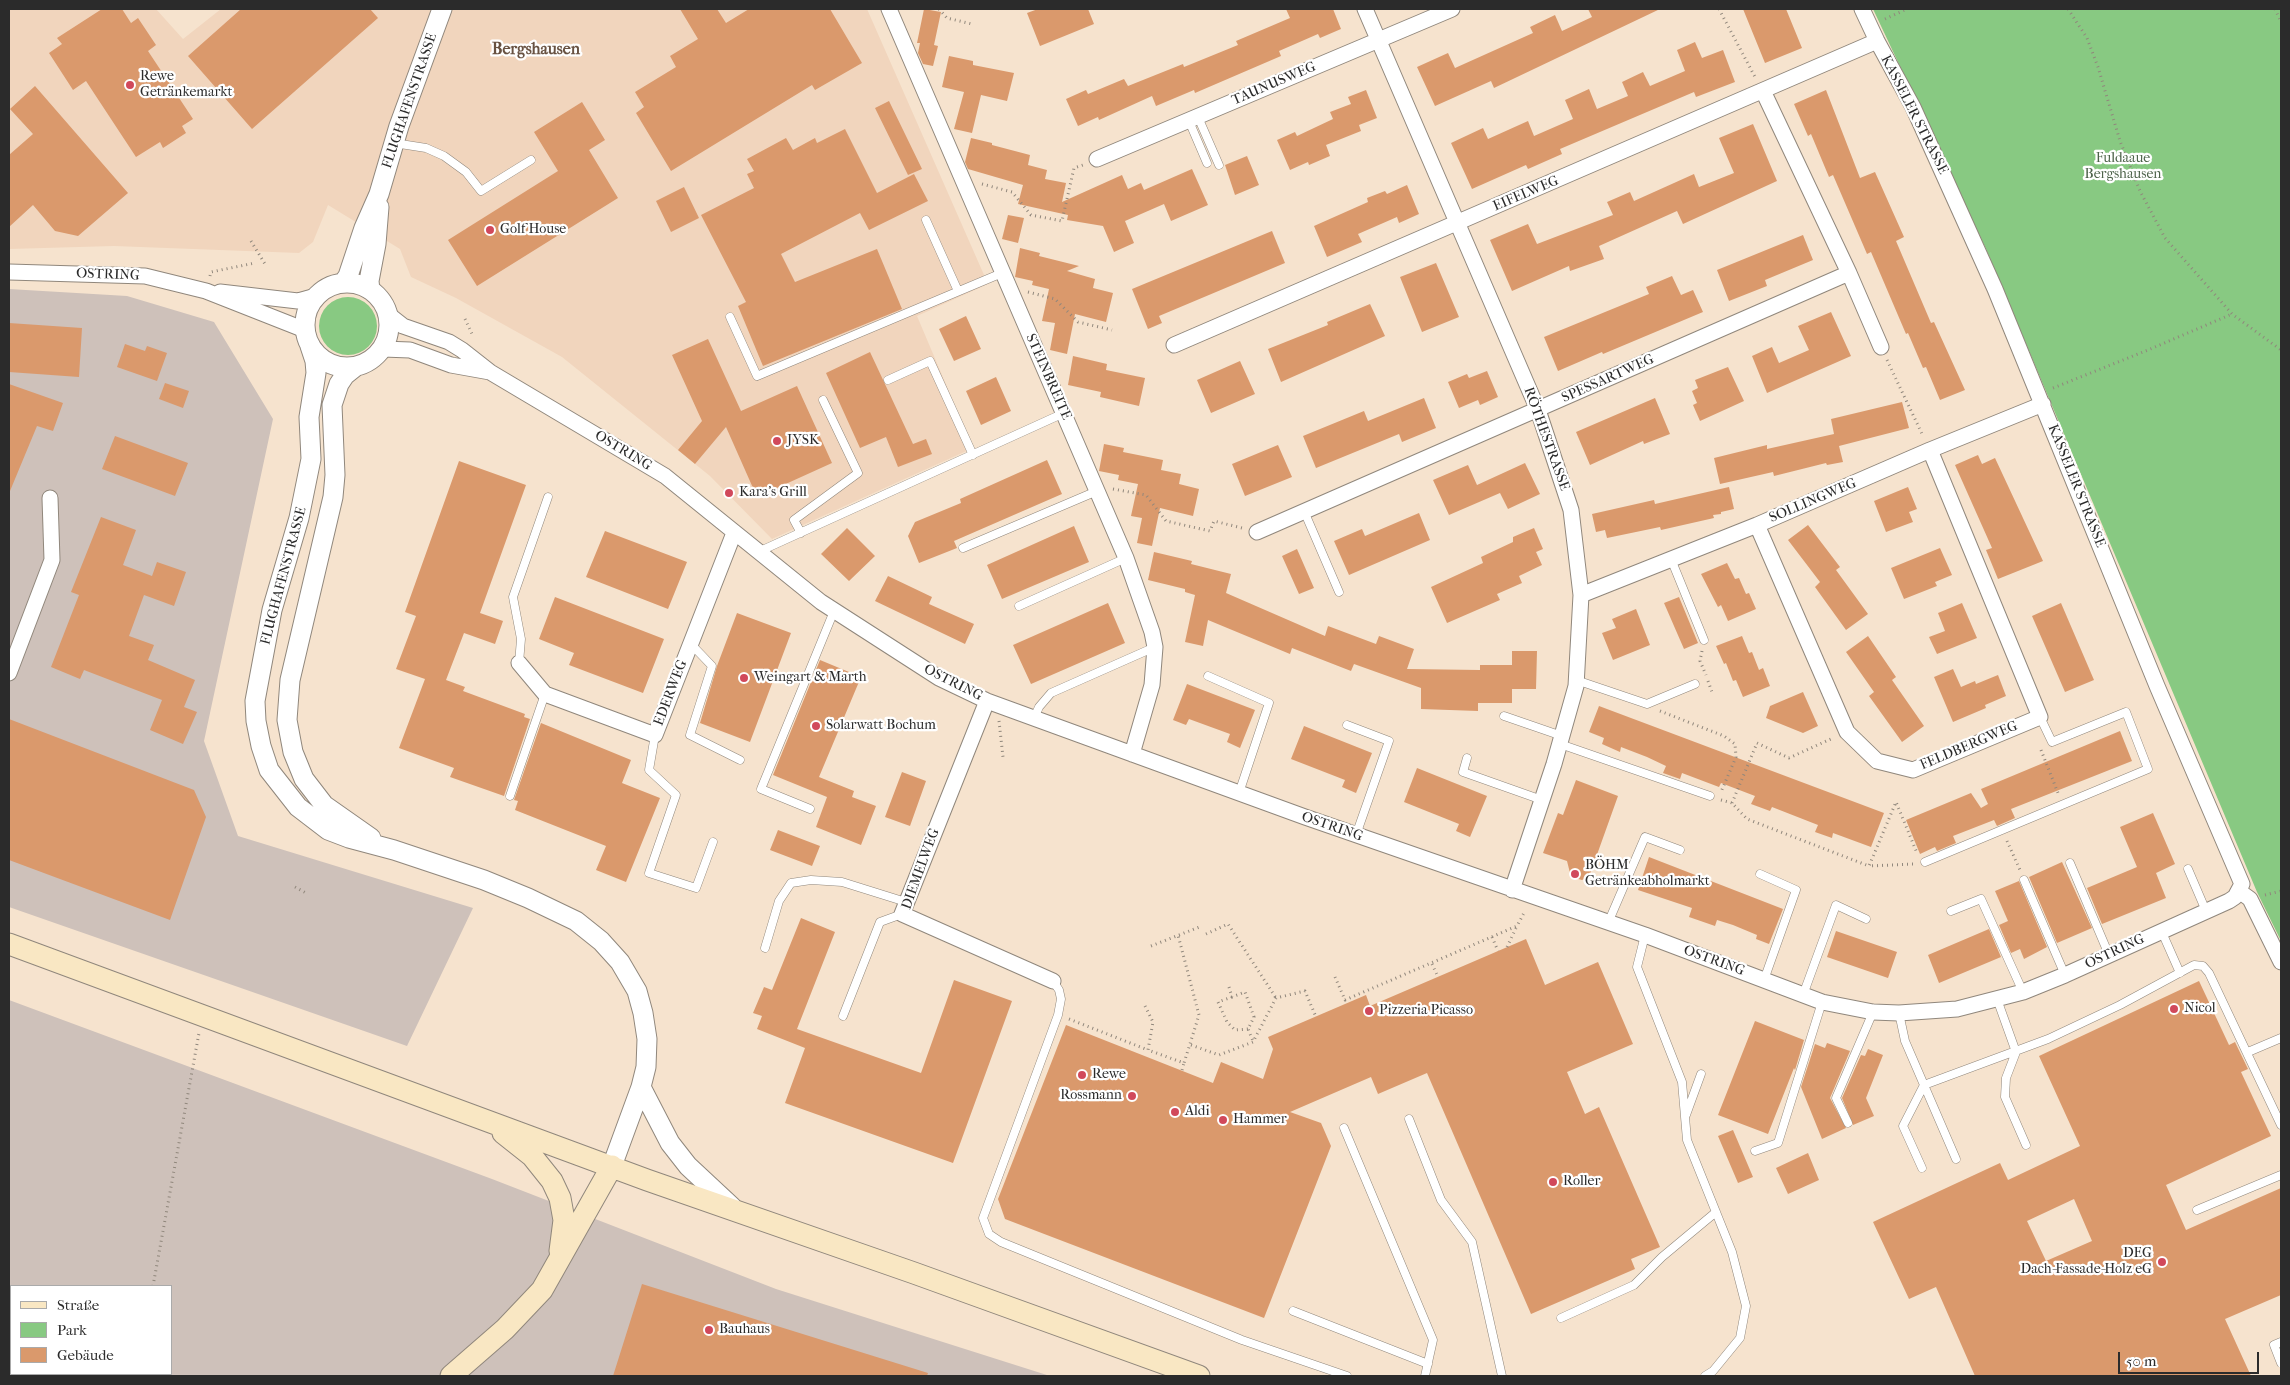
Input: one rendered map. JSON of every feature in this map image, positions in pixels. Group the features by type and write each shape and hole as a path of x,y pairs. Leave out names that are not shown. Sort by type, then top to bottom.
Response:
{"main road":[{"path":"9,944 739,1213 1199,1376"},
{"path":"480,1118 532,1156 552,1181 560,1198 564,1220 558,1263"},
{"path":"451,1376 505,1329 542,1290 612,1166"}],"street":[{"name":"FLUGHAFENSTRASSE","path":"343,283 348,276 364,228 379,194 394,143 442,9"},
{"name":"STEINBREITE","path":"889,9 1126,558 1152,632 1155,647 1152,685 1132,754"},
{"name":"RÖTHESTRASSE","path":"1365,9 1538,410 1572,510 1581,594 1576,680 1561,740 1512,890"},
{"name":"TAUNUSWEG","path":"1097,159 1452,9"},
{"name":"KASSELER STRASSE","path":"1862,9 1913,107 1995,289 2157,686 2240,879 2242,884 2239,891"},
{"name":"EIFELWEG","path":"1174,345 1877,41"},
{"path":"1762,91 1849,273 1881,346"},
{"name":"FLUGHAFENSTRASSE","path":"370,290 369,281 376,244 379,194"},
{"name":"OSTRING","path":"9,272 145,276 206,291 298,301 316,296"},
{"name":"SPESSARTWEG","path":"1257,532 1849,273"},
{"path":"343,283 357,284 370,290 382,301 389,315 390,329 383,349 366,364 342,368 329,364 318,356 307,338 305,318 309,306 316,296 333,285 343,283"},
{"name":"OSTRING","path":"206,291 307,338"},
{"name":"OSTRING","path":"389,315 403,326 449,342 490,372 665,476 734,533 834,610 939,678 987,701 1356,835 1645,935 1822,1002 1873,1012 1899,1013 1957,1009 1997,999 2023,992 2065,975 2161,930 2229,901 2239,891"},
{"name":"FLUGHAFENSTRASSE","path":"307,338 315,361 316,373 309,417 311,459 299,518 272,610 258,685 256,721 261,746 269,770 298,807 328,830 484,880 528,898 576,921 600,941 620,962 637,991 647,1039 646,1066 642,1087 612,1166"},
{"name":"OSTRING","path":"383,349 410,350 451,365 490,372"},
{"name":"FLUGHAFENSTRASSE","path":"355,367 342,379 332,405 335,475 333,497 290,680 288,734 292,752 304,778 324,805 356,829 394,850"},
{"name":"SOLLINGWEG","path":"1581,594 1757,525 1930,450 2041,399"},
{"path":"1930,450 2035,719"},
{"path":"9,673 52,560 50,498"},
{"name":"FELDBERGWEG","path":"1757,525 1847,732 1877,761 1913,770 2035,719"},
{"name":"EDERWEG","path":"519,663 545,694 655,735 734,533"},
{"name":"DIEMELWEG","path":"987,701 904,908 1053,981"},
{"path":"2239,891 2250,899 2281,962"},
{"path":"642,1087 670,1143 688,1166 713,1192 739,1213"}],"lane":[{"path":"1193,119 1207,163"},
{"path":"1193,119 1218,166"},
{"path":"394,143 426,148 444,156 466,172 481,191 531,160"},
{"path":"926,220 958,291"},
{"path":"730,317 757,376 958,291 1005,279"},
{"path":"888,380 930,361 973,455"},
{"path":"801,533 794,520 858,473 823,400"},
{"path":"758,552 1064,413"},
{"path":"963,548 1096,488"},
{"path":"519,663 521,639 513,597 548,497"},
{"path":"1304,512 1339,592"},
{"path":"1019,606 1126,558"},
{"path":"1671,559 1704,640"},
{"path":"810,809 761,789 834,610"},
{"path":"690,644 712,666 690,735 740,760"},
{"path":"1034,718 1039,707 1051,693 1155,647"},
{"path":"1208,676 1269,703 1239,793"},
{"path":"1576,680 1647,704 1695,684"},
{"path":"510,796 545,694"},
{"path":"1923,863 2148,768 2126,712 2052,742 2035,719"},
{"path":"1504,716 1561,740 1710,796"},
{"path":"1347,725 1389,741 1356,835"},
{"path":"655,735 649,770 676,795 649,874 696,888 713,842"},
{"path":"1467,758 1462,772 1542,800"},
{"path":"1608,923 1645,837 1680,850"},
{"path":"2070,863 2109,955"},
{"path":"2188,869 2206,910"},
{"path":"1760,874 1796,890 1764,980"},
{"path":"765,948 779,901 791,883 810,880 842,882 904,908"},
{"path":"2024,880 2065,975"},
{"path":"1951,911 1981,899 2023,992"},
{"path":"1803,995 1836,905 1866,919"},
{"path":"843,1016 880,922 904,908"},
{"path":"2161,930 2180,973"},
{"path":"1645,935 1637,967 1682,1082 1687,1140 1732,1252 1746,1306 1740,1338 1713,1371 1705,1376"},
{"path":"1922,1168 1903,1126 1924,1085 2016,1052 2120,1005 2194,965 2203,966 2209,973 2281,1125"},
{"path":"1053,981 1059,990 1058,1015 983,1218 989,1234 1001,1242 1242,1340 1347,1376"},
{"path":"1997,999 2016,1052 2006,1078 2005,1097 2026,1145"},
{"path":"1755,1151 1778,1143 1822,1002"},
{"path":"1848,1124 1836,1098 1873,1012"},
{"path":"1899,1013 1904,1041 1956,1159"},
{"path":"2248,1052 2281,1038"},
{"path":"1685,1117 1701,1074"},
{"path":"1409,1119 1441,1200 1472,1242 1502,1376"},
{"path":"1344,1128 1433,1340 1425,1376"},
{"path":"2197,1210 2281,1175"},
{"path":"1561,1318 1634,1286 1662,1257 1716,1212"},
{"path":"1293,1311 1428,1364"},
{"path":"2281,1342 2274,1345 2281,1363"}],"path":[{"path":"939,9 948,18 972,24"},
{"path":"1719,9 1762,91"},
{"path":"1870,26 1907,9"},
{"path":"2068,9 2087,38 2098,67 2120,141 2140,191 2165,238 2232,314 2281,350"},
{"path":"2275,9 2281,22"},
{"path":"962,180 1012,192 1031,215 1062,221 1074,168 1097,159"},
{"path":"251,241 265,264"},
{"path":"206,291 211,272 255,263"},
{"path":"1005,279 1056,299 1078,322 1112,330"},
{"path":"2041,399 2232,314"},
{"path":"1881,346 1930,450"},
{"path":"1096,488 1146,495 1166,521 1210,531 1214,521 1257,532"},
{"path":"1704,640 1700,661 1712,692"},
{"path":"1647,704 1665,714 1724,736 1736,744 1736,757 1718,799 1732,803 1747,819 1869,866 1923,863 1896,802 1869,866"},
{"path":"1002,706 998,724 1003,758"},
{"path":"2035,719 2062,803"},
{"path":"1732,803 1756,743 1790,758 1847,732"},
{"path":"2002,831 2024,880"},
{"path":"295,888 306,893"},
{"path":"1507,947 1533,897"},
{"path":"1206,934 1228,924 1276,998"},
{"path":"1151,946 1202,926"},
{"path":"1335,977 1345,1000 1517,926"},
{"path":"1178,935 1199,1015 1182,1070"},
{"path":"1492,937 1498,951"},
{"path":"1432,964 1438,977"},
{"path":"1229,987 1232,996"},
{"path":"1191,1045 1219,1055 1253,1042 1276,998 1305,991 1316,1017"},
{"path":"1248,1029 1234,1030 1227,1022 1218,1002 1245,992 1254,1017 1248,1029 1253,1042"},
{"path":"1145,1006 1153,1022 1148,1050"},
{"path":"1058,1015 1184,1064"},
{"path":"153,1285 196,1050"}],"shaded area":[{"path":"9,9 156,9 183,39 221,9 867,9 988,284 917,316 973,448 772,539 710,476 562,357 456,298 411,277 400,249 328,205 313,242 299,253 114,246 9,249"},
{"path":"9,289 127,296 214,322 273,419 204,741 238,836 473,908 407,1046 9,907"},
{"path":"9,1000 492,1179 776,1289 1050,1376 9,1376"}],"green space":[{"name":"Fuldaaue Bergshausen","path":"1873,9 2281,9 2281,941 2257,892 1986,249"},
{"path":"342,297 354,297 369,305 377,320 377,332 369,347 354,355 342,355 327,347 319,332 319,320 327,305"}],"building":[{"name":"Rewe Getränkemarkt","path":"102,9 122,9 131,23 138,18 156,45 148,51 193,119 182,126 186,133 163,148 160,142 136,157 86,81 73,90 49,53 62,44 57,38"},
{"path":"241,9 370,9 378,18 252,129 188,56"},
{"path":"680,9 717,9 726,23 749,9 830,9 862,63 815,90 812,85 671,171 636,113 644,107 635,92 676,67 670,56 698,39"},
{"path":"924,9 941,12 934,45 938,46 933,66 923,64 918,53 920,43 917,43"},
{"path":"1038,9 1088,9 1094,24 1040,46 1027,13"},
{"path":"1286,9 1333,9 1341,29 1320,38 1318,34 1279,51 1281,56 1195,93 1194,90 1156,106 1152,96 1099,120 1098,117 1078,126 1066,99 1086,90 1088,94 1124,79 1128,86 1183,64 1184,67 1238,45 1236,41 1290,18"},
{"path":"1588,9 1660,9 1494,88 1491,81 1435,106 1417,67 1448,53 1455,68 1533,33 1530,27 1555,15 1562,31 1592,17"},
{"path":"1743,9 1786,9 1802,48 1765,63"},
{"path":"1695,42 1702,58 1723,50 1735,82 1696,97 1694,92 1560,149 1562,154 1528,169 1526,165 1472,189 1451,143 1483,128 1488,139 1528,121 1534,136 1573,119 1565,100 1589,89 1597,109 1628,96 1622,82 1643,72 1650,86 1685,71 1677,50"},
{"path":"949,56 973,61 973,65 1014,73 1007,101 981,95 972,133 954,129 964,92 942,87"},
{"path":"35,86 128,193 78,236 55,231 33,205 9,227 9,155 33,134 10,109"},
{"path":"1366,90 1377,118 1359,125 1361,131 1326,145 1330,156 1309,165 1308,162 1290,170 1277,140 1295,132 1297,136 1333,119 1330,112 1351,104 1348,97"},
{"path":"1826,90 1860,178 1875,172 1904,237 1896,241 1931,323 1934,322 1965,390 1940,400 1926,367 1923,368 1908,333 1906,334 1871,252 1867,254 1833,175 1829,177 1811,134 1808,136 1794,104"},
{"path":"889,101 922,169 908,175 875,108"},
{"path":"582,102 605,140 589,150 618,198 477,286 448,240 558,171 534,132"},
{"path":"1753,124 1777,181 1683,224 1677,211 1599,246 1604,259 1570,271 1569,266 1512,291 1490,240 1528,224 1537,244 1613,215 1607,202 1630,192 1634,201 1694,174 1699,187 1734,173 1719,138"},
{"path":"845,129 877,193 914,174 928,201 869,230 860,213 781,254 795,282 877,249 902,309 763,366 738,306 746,302 701,215 754,188 747,174 754,171 747,159 786,138 793,150 815,138 817,143"},
{"path":"971,138 1030,155 1028,165 1047,170 1045,179 1066,183 1062,202 1122,175 1128,189 1141,183 1144,190 1192,169 1208,205 1171,221 1164,204 1125,221 1134,243 1114,252 1103,226 1067,220 1068,215 1018,204 1023,185 968,169 965,162"},
{"path":"1247,156 1259,185 1235,195 1225,165"},
{"path":"1407,185 1419,214 1399,223 1397,217 1358,234 1362,242 1327,257 1314,226 1368,202 1367,198 1385,191 1387,194"},
{"path":"684,187 699,218 671,232 656,201"},
{"path":"1008,215 1024,218 1018,243 1002,239"},
{"path":"1272,231 1285,263 1159,316 1162,323 1148,329 1132,289"},
{"path":"1803,235 1813,260 1765,280 1767,286 1729,301 1717,270"},
{"path":"1020,248 1040,253 1039,256 1079,266 1067,271 1095,279 1093,288 1113,293 1106,322 1075,314 1067,354 1050,350 1055,323 1042,321 1049,289 1032,285 1033,281 1015,277"},
{"path":"1436,263 1459,317 1422,332 1400,277"},
{"path":"1672,276 1681,295 1693,290 1703,312 1558,371 1544,337 1649,294 1646,287"},
{"path":"1370,304 1385,336 1281,382 1268,349 1328,325 1327,322"},
{"path":"1831,312 1851,356 1767,393 1752,356 1772,347 1779,363 1809,350 1798,326"},
{"path":"966,316 981,349 954,361 939,329"},
{"path":"9,323 82,328 79,377 9,372"},
{"name":"JYSK","path":"708,339 741,411 797,386 832,463 757,497 726,427 695,464 678,450 702,421 672,355"},
{"path":"125,344 145,351 147,346 167,353 157,381 117,367"},
{"path":"870,352 913,444 926,439 932,454 898,467 886,437 860,448 826,373"},
{"path":"1073,356 1107,364 1106,370 1145,378 1139,406 1100,397 1101,392 1068,385"},
{"path":"1240,361 1255,394 1211,413 1197,380"},
{"path":"1728,367 1744,401 1700,421 1693,405 1697,403 1692,391 1698,388 1695,380"},
{"path":"1487,371 1498,397 1480,405 1478,400 1459,408 1448,382 1467,374 1469,378"},
{"path":"996,377 1011,411 981,425 966,391"},
{"path":"165,383 189,391 183,408 159,399"},
{"path":"9,384 63,403 53,431 37,426 10,491 9,491"},
{"path":"1424,398 1436,428 1402,442 1399,434 1316,468 1303,436 1364,411 1368,421"},
{"path":"1655,398 1670,434 1644,444 1643,441 1590,465 1576,432"},
{"path":"1902,402 1909,428 1839,446 1843,462 1827,465 1826,463 1774,476 1773,472 1720,484 1714,458 1767,445 1767,449 1834,434 1831,419"},
{"path":"115,436 188,463 175,496 102,469"},
{"path":"1104,444 1124,448 1123,452 1163,460 1161,470 1181,474 1179,484 1199,489 1193,516 1160,508 1152,546 1137,543 1142,518 1131,516 1138,484 1118,480 1119,475 1099,471"},
{"path":"1278,445 1292,477 1245,496 1232,464"},
{"path":"1978,455 1982,464 1995,458 2043,561 1998,579 1986,550 1992,548 1955,465"},
{"path":"1047,460 1062,494 954,541 957,548 919,563 908,536 915,522 961,503 960,499"},
{"path":"459,461 526,485 480,613 503,621 495,644 464,633 446,680 465,687 463,691 525,714 524,717 530,719 504,796 450,777 454,768 399,748 425,679 396,669 416,616 405,612"},
{"path":"1525,463 1540,494 1508,509 1500,493 1449,515 1433,480 1468,465 1477,485"},
{"path":"1729,487 1734,509 1713,515 1714,518 1661,530 1660,527 1607,538 1605,530 1596,532 1592,514 1654,500 1655,504"},
{"path":"1908,487 1917,509 1909,512 1913,522 1886,532 1874,501"},
{"path":"1419,513 1430,540 1349,575 1334,541 1362,529 1365,536"},
{"path":"101,517 136,530 123,565 152,576 157,562 186,572 174,606 144,595 129,636 154,645 148,660 195,680 184,707 197,712 183,744 150,730 162,700 84,670 80,679 51,667 79,595 71,592"},
{"path":"1808,525 1840,567 1836,570 1868,614 1846,630 1815,587 1820,582 1788,540"},
{"path":"1074,526 1089,562 1002,599 987,565"},
{"path":"847,528 875,556 849,581 821,554"},
{"path":"1534,528 1543,549 1536,552 1542,565 1519,576 1522,583 1497,594 1500,600 1447,623 1431,587 1483,563 1481,557 1513,542 1513,537"},
{"path":"605,531 687,562 668,609 586,577"},
{"path":"1940,548 1952,575 1935,582 1937,586 1904,599 1891,568"},
{"path":"1297,549 1314,588 1299,594 1282,556"},
{"path":"1154,552 1192,561 1191,564 1231,574 1226,593 1325,636 1328,626 1376,644 1379,636 1414,649 1407,669 1480,670 1480,665 1512,665 1512,651 1537,651 1536,689 1512,689 1512,703 1478,703 1478,711 1421,709 1421,688 1354,664 1351,671 1292,648 1290,654 1208,620 1203,646 1185,642 1195,595 1185,592 1185,589 1148,580"},
{"path":"1727,563 1735,579 1739,578 1746,594 1749,593 1756,609 1728,621 1721,605 1718,607 1701,574"},
{"path":"888,576 932,597 929,604 974,624 965,644 875,601"},
{"path":"555,597 664,639 643,693 569,665 574,653 539,639"},
{"path":"1679,597 1698,643 1684,649 1664,603"},
{"path":"1108,603 1125,643 1031,684 1013,645"},
{"path":"1962,603 1977,638 1937,654 1929,637 1945,631 1938,613"},
{"path":"2061,603 2094,680 2065,692 2032,616"},
{"path":"1636,609 1650,645 1613,660 1602,633 1616,628 1612,619"},
{"name":"Weingart & Marth","path":"737,613 791,633 750,742 700,723 717,666"},
{"path":"1742,636 1749,653 1752,652 1759,670 1763,668 1770,686 1743,697 1736,680 1733,681 1726,663 1724,664 1716,646"},
{"path":"1868,636 1896,677 1892,680 1924,726 1902,742 1869,696 1874,692 1846,652"},
{"name":"Solarwatt Bochum","path":"820,660 861,677 819,777 854,791 852,797 876,806 861,845 816,827 827,797 773,775"},
{"path":"1953,669 1961,687 1975,681 1976,684 1998,675 2006,696 1985,705 1986,708 1953,722 1934,677"},
{"path":"1187,684 1255,710 1240,748 1227,742 1230,734 1189,719 1186,725 1173,720"},
{"path":"1803,692 1818,726 1803,733 1766,718 1770,706"},
{"path":"1599,706 1884,813 1871,847 1833,833 1832,838 1815,832 1818,825 1772,807 1770,811 1751,804 1755,796 1721,783 1719,787 1682,773 1680,779 1663,773 1666,766 1647,757 1621,747 1620,752 1602,744 1604,738 1589,732"},
{"path":"9,719 194,790 206,817 170,920 9,860"},
{"path":"541,723 631,760 622,783 660,798 626,882 596,870 606,846 515,810 518,801 514,800"},
{"path":"1304,726 1372,753 1356,793 1342,787 1345,780 1291,759"},
{"path":"2120,731 2132,761 2011,809 2015,818 1997,826 1994,820 1953,836 1956,843 1937,851 1935,847 1920,854 1906,820 1971,793 1981,808 1988,804 1981,789"},
{"path":"1417,768 1487,796 1470,837 1456,831 1459,824 1404,802"},
{"path":"902,772 926,781 910,826 885,817"},
{"path":"1576,780 1618,796 1589,877 1582,880 1571,877 1567,861 1543,853 1558,813 1563,815"},
{"path":"2153,813 2175,864 2156,873 2166,898 2102,924 2087,888 2137,867 2120,827"},
{"path":"778,830 820,846 812,866 770,850"},
{"path":"1649,857 1783,909 1769,944 1756,939 1757,935 1733,925 1717,920 1715,926 1689,917 1692,908 1638,890"},
{"path":"2062,862 2092,928 2057,943 2029,877"},
{"path":"2019,881 2047,947 2024,959 2020,949 2011,953 1999,925 2008,921 1995,891"},
{"path":"801,918 835,932 797,1029 921,1073 954,980 1012,1001 953,1163 785,1103 805,1048 757,1029 762,1016 753,1013 764,987 772,990"},
{"path":"1989,929 2001,957 1939,983 1928,955"},
{"path":"1836,931 1897,952 1888,978 1827,957"},
{"path":"1526,939 1545,985 1598,962 1633,1044 1567,1072 1585,1114 1599,1107 1660,1247 1631,1259 1635,1269 1531,1314 1427,1073 1378,1094 1371,1077 1290,1112 1321,1123 1331,1146 1264,1318 1005,1219 998,1199 1066,1025 1213,1083 1221,1062 1263,1079 1273,1049 1268,1037 1366,995 1370,1006"},
{"path":"2199,981 2229,1045 2235,1042 2248,1069 2241,1072 2271,1136 2166,1185 2186,1230 2281,1188 2281,1295 2225,1319 2251,1376 1975,1376 1936,1287 1909,1299 1873,1222 2000,1163 2008,1180 2080,1146 2039,1056","holes":["2074,1199 2092,1241 2046,1261 2027,1221"]},
{"path":"1755,1021 1804,1040 1795,1070 1794,1068 1768,1134 1718,1115"},
{"path":"1827,1043 1850,1051 1830,1098 1846,1128 1822,1139 1801,1087 1815,1044 1825,1048"},
{"path":"1868,1049 1883,1055 1866,1098 1874,1116 1853,1125 1842,1098 1861,1055 1865,1056"},
{"path":"1733,1130 1753,1177 1738,1183 1718,1136"},
{"path":"1808,1153 1819,1180 1788,1194 1776,1168"},
{"name":"Bauhaus","path":"642,1284 928,1373 927,1376 613,1376"}],"place":[{"name":"Rewe Getränkemarkt","path":"130,85"},
{"name":"Golf House","path":"490,230"},
{"name":"JYSK","path":"777,441"},
{"name":"Kara's Grill","path":"729,493"},
{"name":"Weingart & Marth","path":"744,678"},
{"name":"Solarwatt Bochum","path":"816,726"},
{"name":"BÖHM Getränkeabholmarkt","path":"1575,874"},
{"name":"Nicol","path":"2174,1009"},
{"name":"Pizzeria Picasso","path":"1369,1011"},
{"name":"Rewe","path":"1082,1075"},
{"name":"Rossmann","path":"1132,1096"},
{"name":"Aldi","path":"1175,1112"},
{"name":"Hammer","path":"1223,1120"},
{"name":"Roller","path":"1553,1182"},
{"name":"DEG Dach-Fassade-Holz eG","path":"2162,1262"},
{"name":"Bauhaus","path":"709,1330"}],"district":[{"name":"Bergshausen","path":"536,50"}]}
